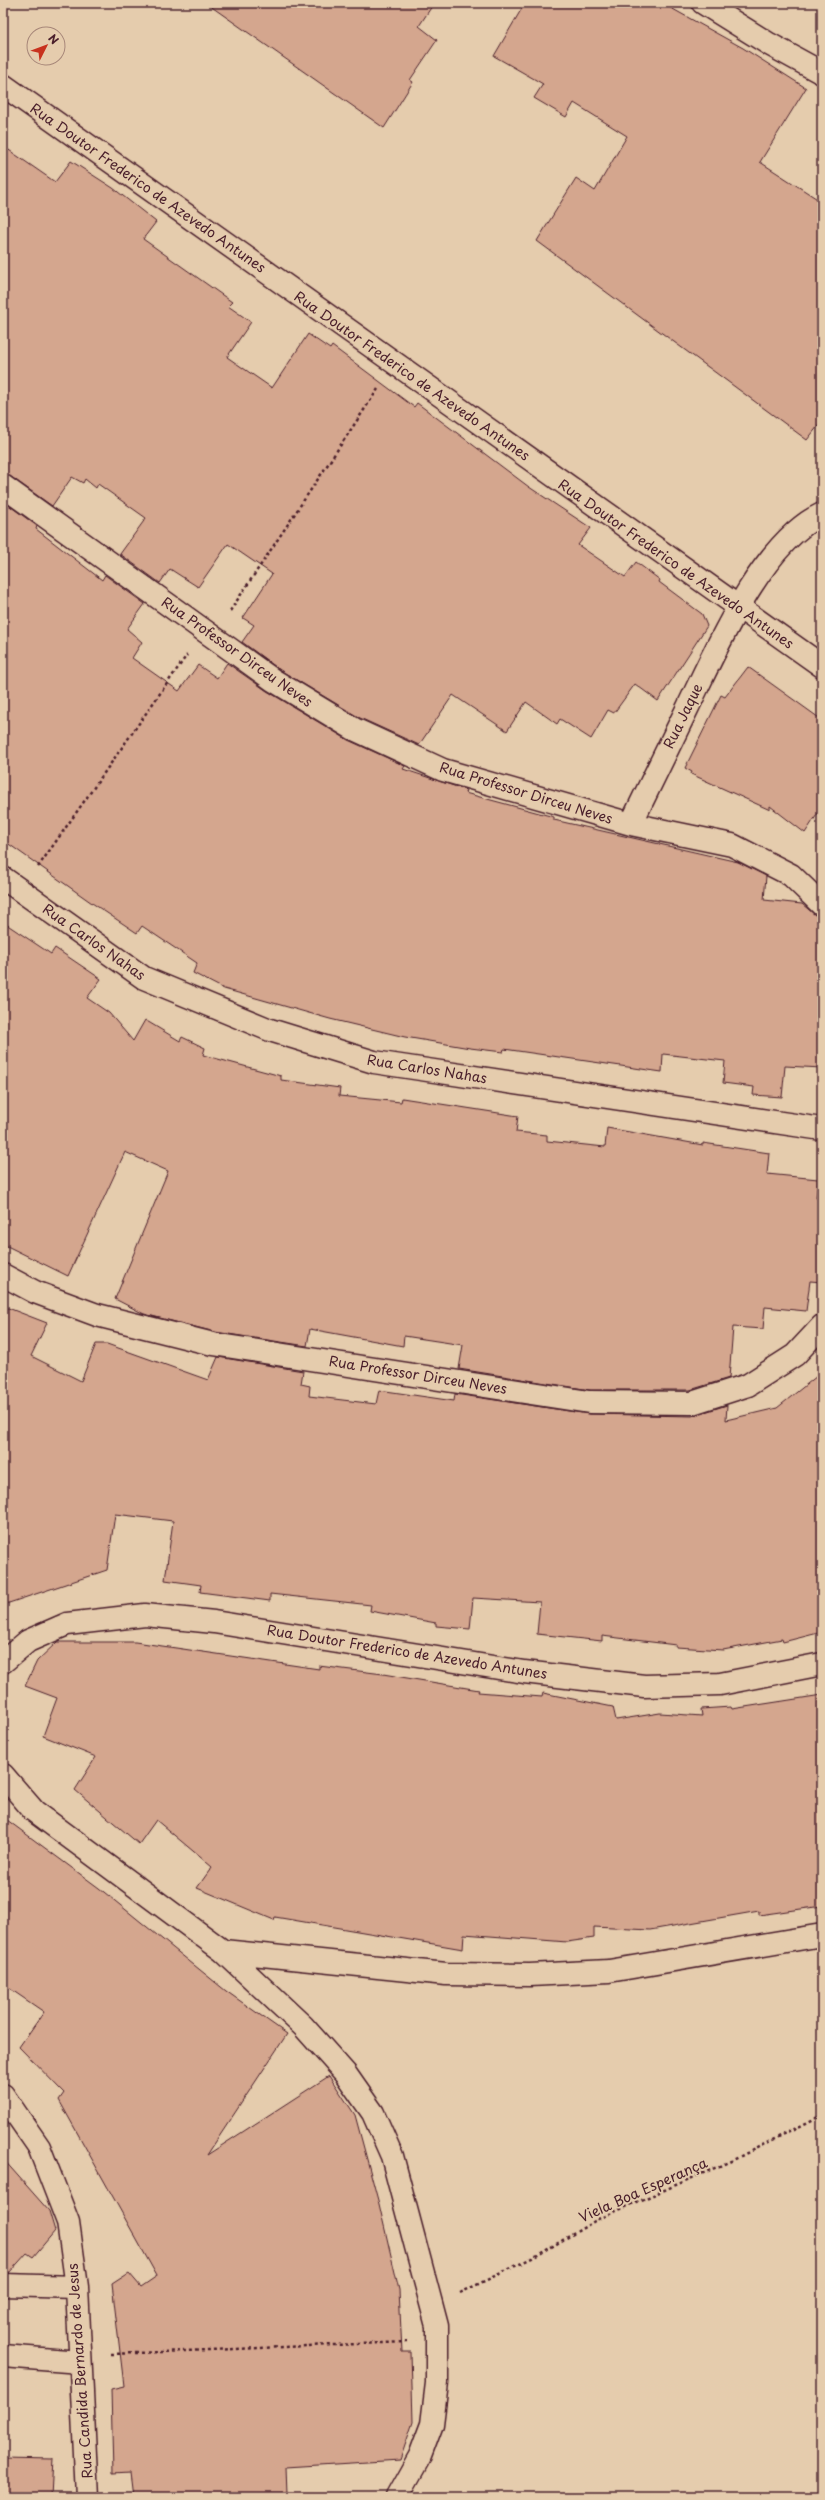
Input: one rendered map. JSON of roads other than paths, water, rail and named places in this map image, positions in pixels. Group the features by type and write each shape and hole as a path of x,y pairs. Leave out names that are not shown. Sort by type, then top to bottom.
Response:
{"street":[{"path":"703,3 769,44 822,73"},
{"name":"Rua Doutor Frederico de Azevedo Antunes","path":"3,85 822,666"},
{"name":"Rua Professor Dirceu Neves","path":"3,486 273,680 354,729 443,770 630,824 732,845 791,875 822,906"},
{"name":"Rua Jaque","path":"630,824 718,644 739,608 769,560 790,537 822,514"},
{"name":"Rua Carlos Nahas","path":"3,878 144,978 270,1030 374,1062 822,1129"},
{"name":"Rua Professor Dirceu Neves","path":"3,1275 35,1292 98,1315 213,1344 589,1402 692,1403 748,1385 795,1355 822,1326"},
{"name":"Rua Doutor Frederico de Azevedo Antunes","path":"3,1662 28,1641 67,1624 145,1615 214,1622 524,1672 644,1686 720,1684 811,1668 822,1664"},
{"path":"3,1775 34,1811 222,1952 303,2026 345,2073 373,2113 392,2156 437,2326 437,2382 432,2424 420,2456 398,2497"},
{"path":"222,1952 446,1974 530,1975 609,1971 822,1935"},
{"name":"Rua Candida Bernardo de Jesus","path":"3,2095 40,2147 68,2222 77,2287 87,2497"},
{"path":"3,2285 77,2287"},
{"path":"3,2356 80,2359"}]}
